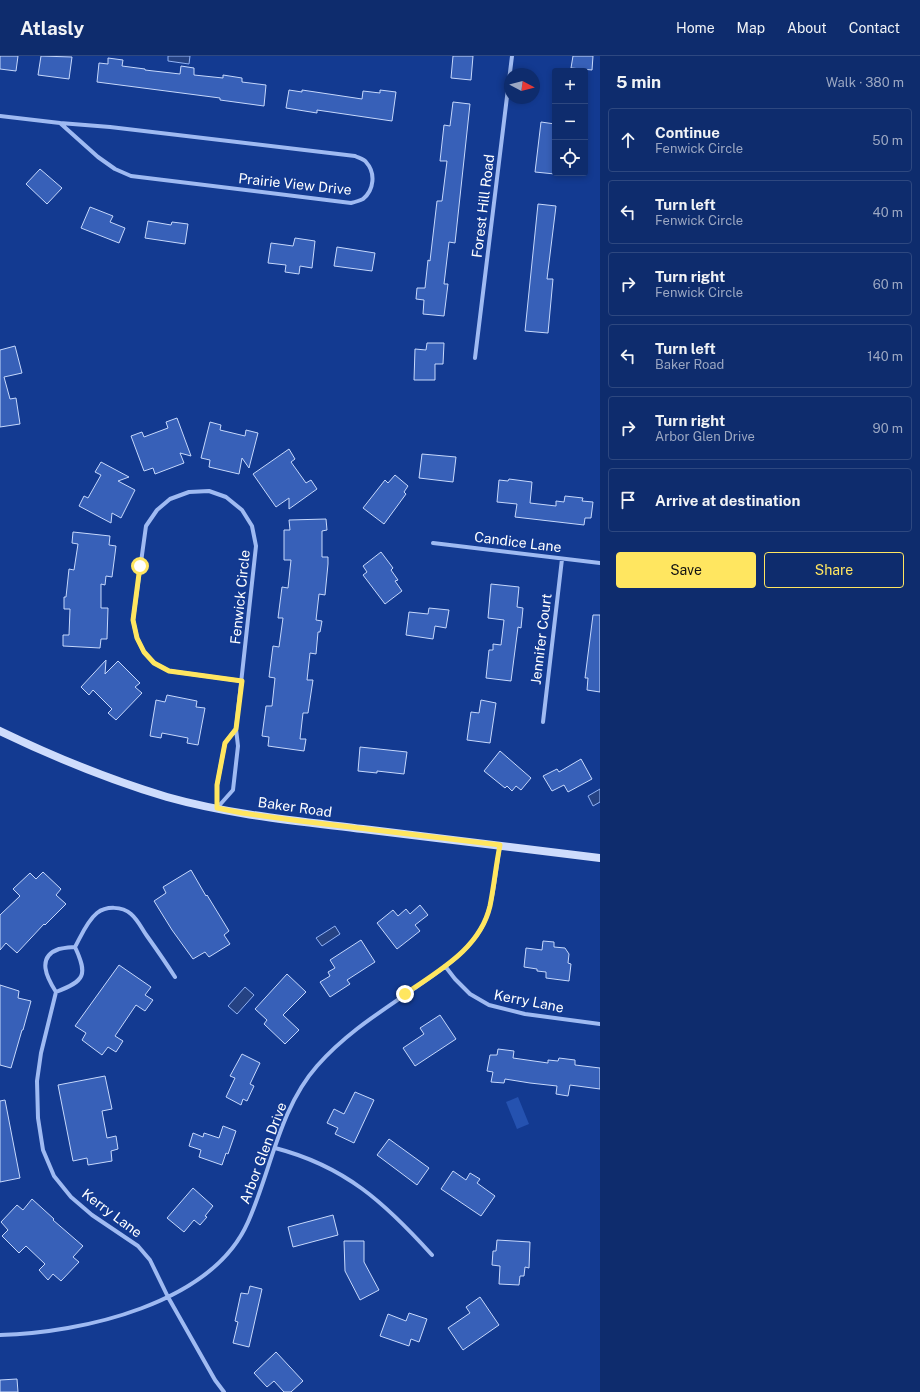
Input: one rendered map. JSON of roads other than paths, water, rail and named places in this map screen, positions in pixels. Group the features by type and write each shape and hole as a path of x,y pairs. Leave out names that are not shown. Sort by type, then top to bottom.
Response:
{"main road":[{"name":"Baker Road","path":"0,731 105,776 168,797 217,808 300,821 600,858"}],"street":[{"name":"Forest Hill Road","path":"475,358 512,56"},
{"name":"Prairie View Drive","path":"0,116 110,127 355,156 365,161 372,169 373,182 369,194 361,200 351,203 131,176 115,169 98,157 60,123"},
{"name":"Fenwick Circle","path":"217,808 233,790 238,746 236,729 242,681 256,546 252,526 242,510 226,497 209,491 189,492 170,499 156,510 146,526 133,620 137,638 144,652 154,663 169,671 242,681"},
{"name":"Candice Lane","path":"433,543 600,563"},
{"name":"Jennifer Court","path":"543,722 562,559"},
{"name":"Fenwick Circle","path":"217,808 217,785 225,743 236,729"},
{"name":"Arbor Glen Drive","path":"0,1335 63,1329 115,1316 141,1308 168,1297 190,1285 209,1272 238,1241 248,1222 285,1119 299,1092 315,1068 333,1048 353,1030 445,966 472,943 483,926 490,907 500,845"},
{"path":"75,947 89,922 96,914 103,910 113,908 122,909 130,913 138,923 175,977"},
{"path":"75,947 82,962 81,975 78,981 72,986 56,992 47,978 45,969 46,961 51,954 59,949 75,947"},
{"name":"Kerry Lane","path":"445,966 455,980 470,994 489,1006 525,1014 600,1024"},
{"name":"Kerry Lane","path":"56,992 37,1081 38,1118 43,1150 54,1176 71,1197 92,1215 138,1246 150,1260 168,1297 215,1380 224,1392"},
{"path":"275,1148 291,1152 320,1163 355,1183 388,1209 407,1227 432,1255"}]}
